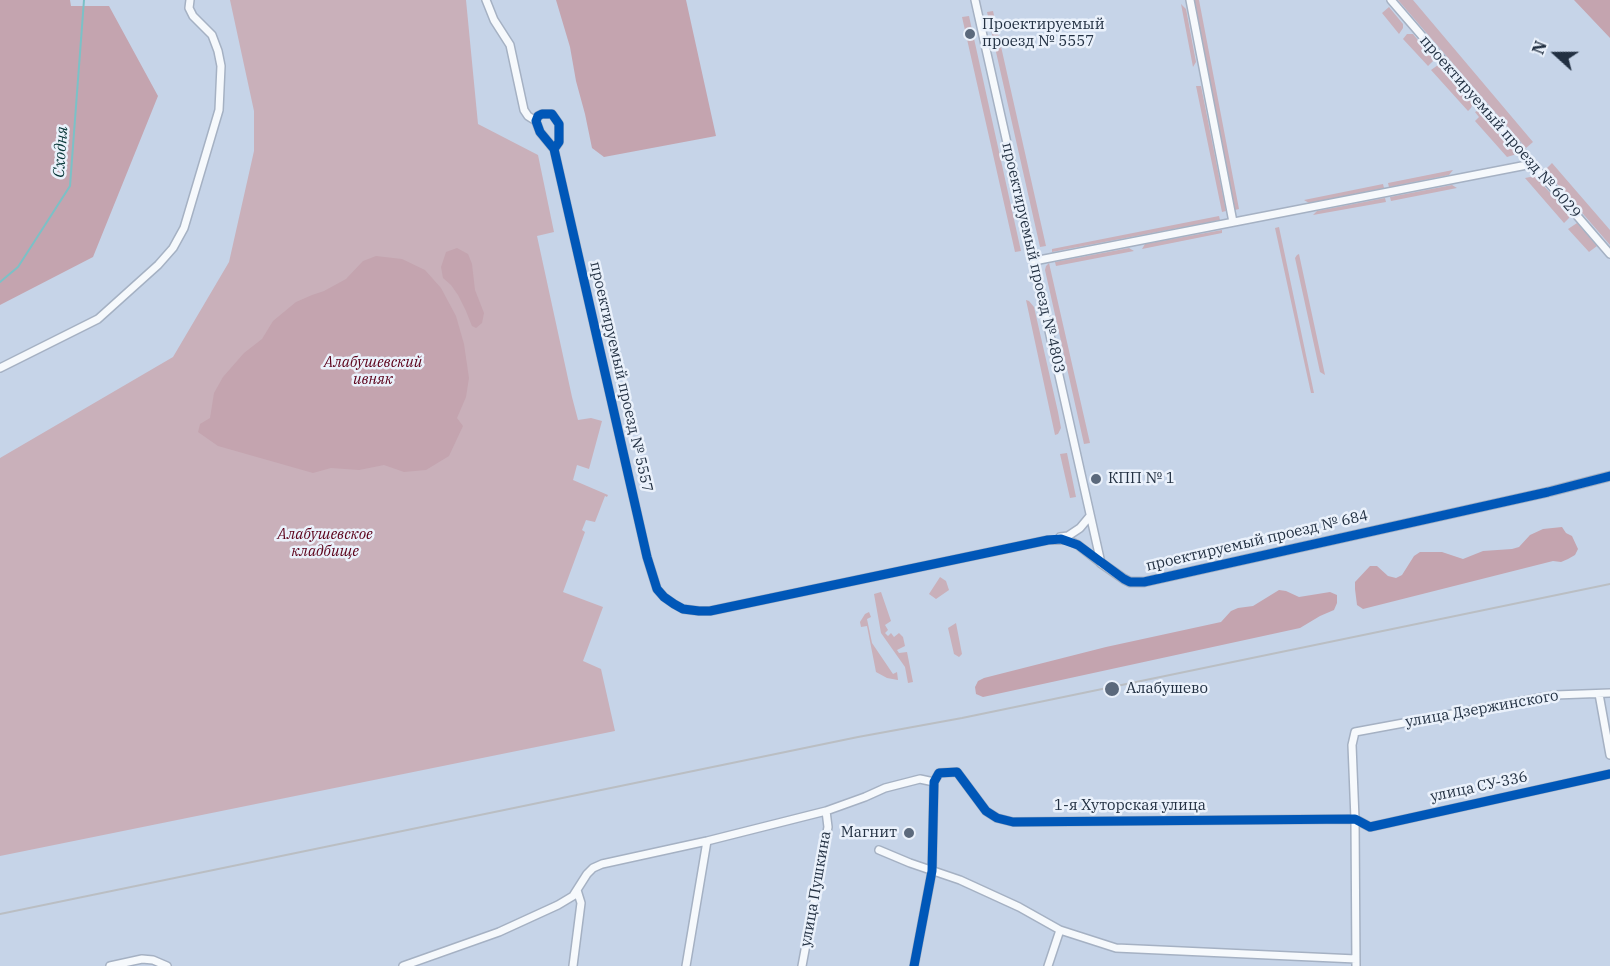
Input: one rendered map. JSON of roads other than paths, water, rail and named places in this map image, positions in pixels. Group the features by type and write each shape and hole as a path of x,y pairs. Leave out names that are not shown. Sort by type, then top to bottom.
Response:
{"street":[{"path":"0,368 98,319 158,265 173,248 184,228 219,110 221,66 212,35 193,16 189,8 190,0"},
{"path":"486,0 494,20 510,45 524,111 536,121"},
{"name":"проектируемый проезд № 4803","path":"975,0 1101,563"},
{"path":"1190,0 1233,222"},
{"name":"проектируемый проезд № 6029","path":"1390,0 1610,254"},
{"name":"проектируемый проезд № 5557","path":"554,149 559,142 559,124 552,114 542,114 536,121 540,132 554,149 647,557 657,589 674,604"},
{"path":"1034,261 1532,164"},
{"name":"проектируемый проезд № 684","path":"674,604 690,610 710,610 1048,540 1068,540 1124,579 1130,582 1144,582 1548,492 1610,476"},
{"path":"1048,540 1074,532 1090,516"},
{"name":"улица Дзержинского","path":"1355,819 1352,745 1355,732 1555,695 1610,693"},
{"path":"1599,694 1610,755"},
{"name":"1-я Хуторская улица","path":"403,966 499,932 558,905 573,896 593,868 602,864 826,811 885,788 920,779 934,782 939,773 957,772 986,811 997,818 1013,822 1355,819"},
{"name":"улица СУ-336","path":"1355,819 1370,827 1610,774"},
{"path":"914,966 932,871 934,782"},
{"name":"улица Пушкина","path":"802,966 828,827 826,811"},
{"path":"879,850 970,885 1019,907 1060,930 1116,948 1356,963 1355,819"},
{"path":"686,966 706,841"},
{"path":"573,966 581,903 577,890"},
{"path":"1048,966 1060,930"},
{"path":"110,966 142,959 153,960 167,966"}],"waterway":[{"name":"Сходня","path":"0,282 18,267 70,186 84,0"}],"railway":[{"path":"0,914 1610,584"}],"place":[{"name":"Проектируемый проезд № 5557","path":"970,34"},
{"name":"КПП № 1","path":"1096,479"},
{"name":"Алабушево","path":"1112,689"},
{"name":"Магнит","path":"909,833"}],"park label":[{"name":"Алабушевский ивняк","path":"373,372"},
{"name":"Алабушевское кладбище","path":"325,544"}]}
